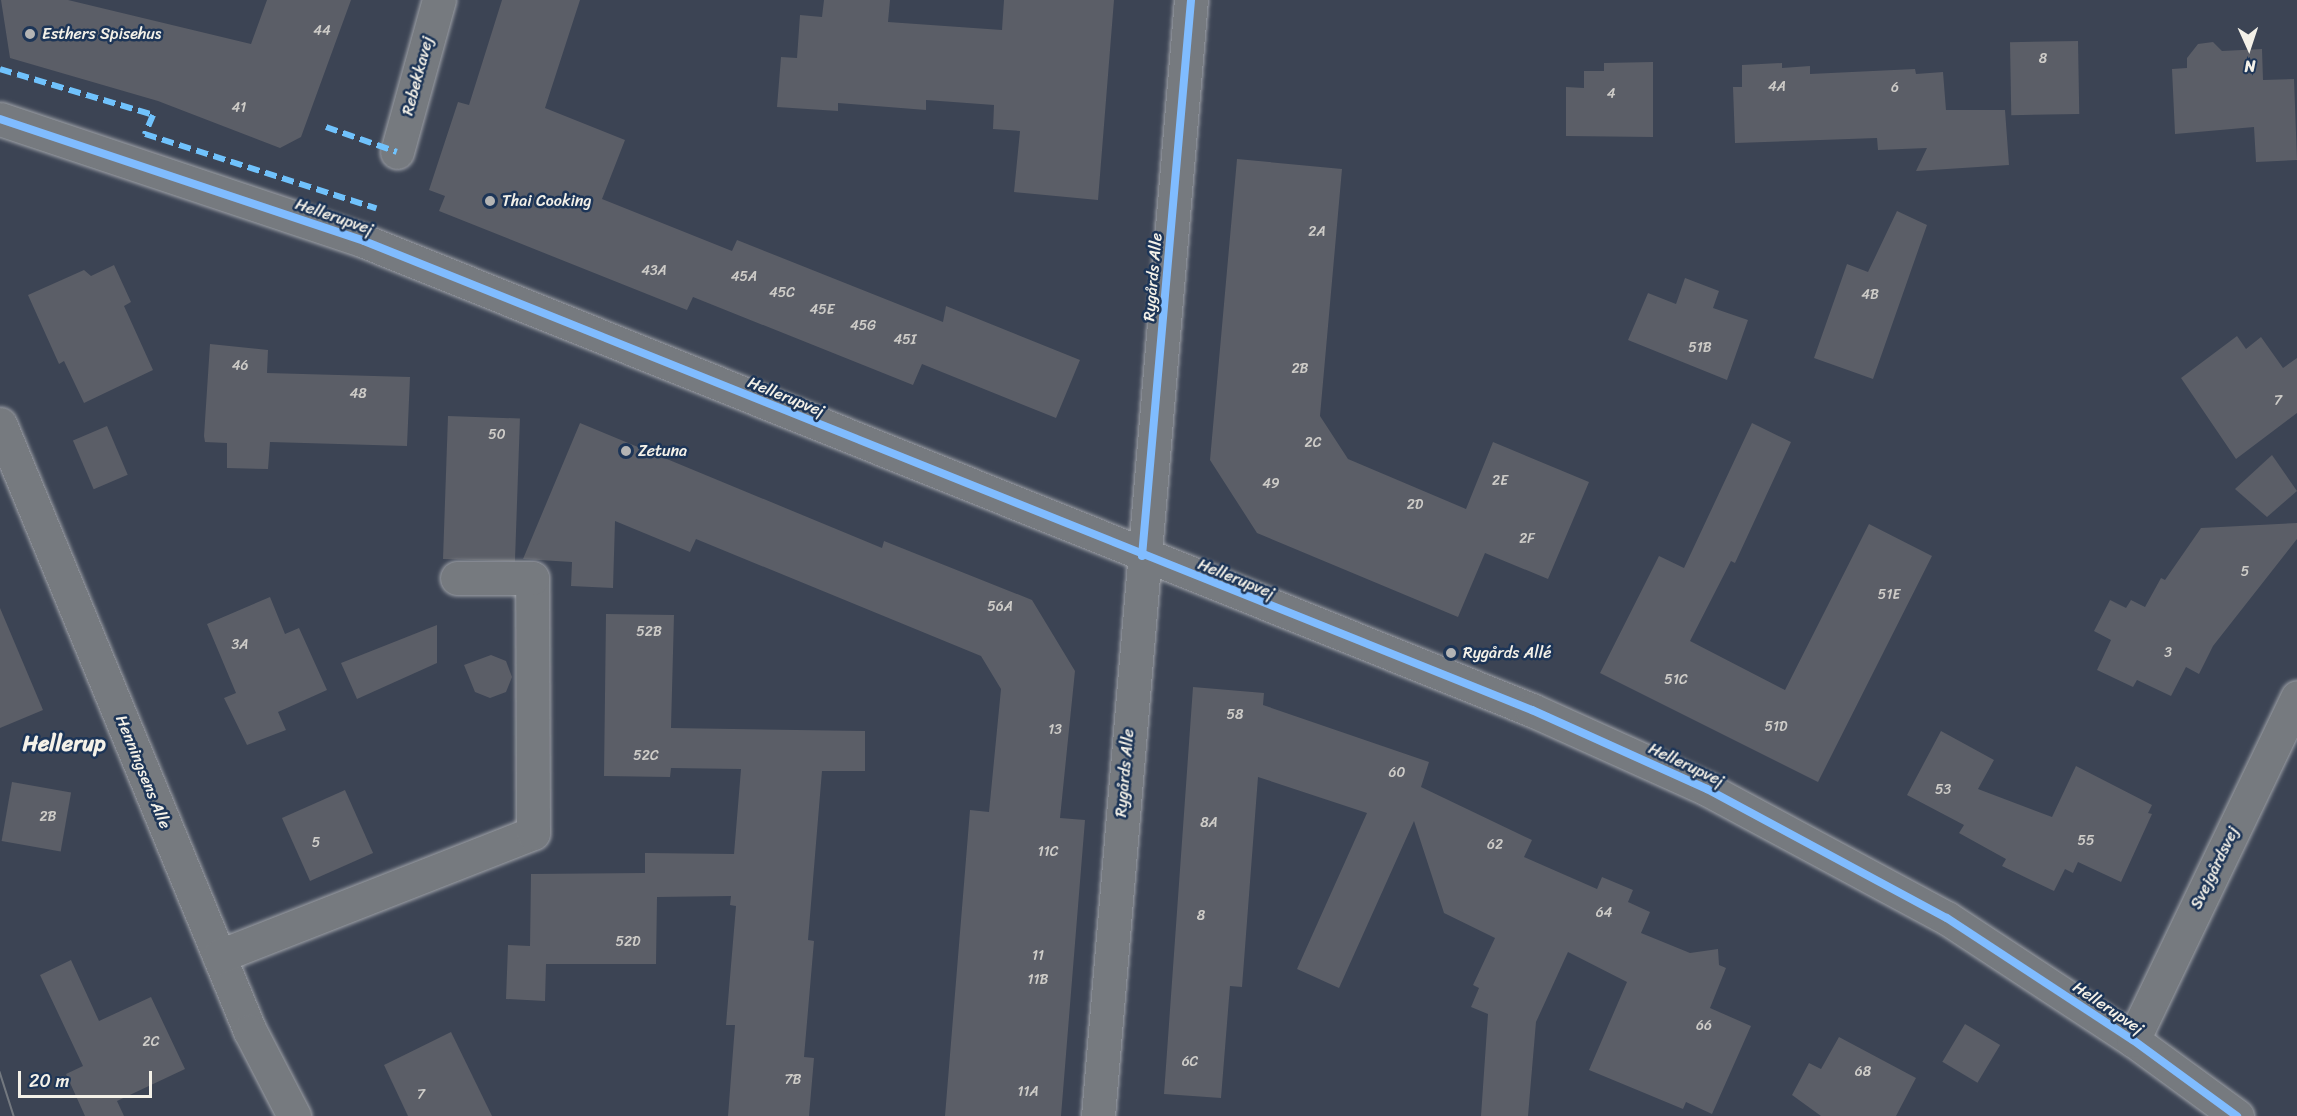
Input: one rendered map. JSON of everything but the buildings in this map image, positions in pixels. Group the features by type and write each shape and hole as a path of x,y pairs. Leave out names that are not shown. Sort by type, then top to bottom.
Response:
{"street":[{"name":"Rebekkavej","path":"397,152 439,0"},
{"name":"Rygårds Alle","path":"1098,1116 1191,0"},
{"name":"Hellerupvej","path":"0,119 364,241 1143,556 1532,710 1707,789 1947,918 2133,1040 2237,1116"},
{"name":"Henningsens Alle","path":"0,424 250,1031 294,1116"},
{"path":"219,956 533,833 532,578 457,578"},
{"name":"Svejgårdsvej","path":"2133,1040 2297,697"}],"tram line":[{"path":"0,1072 14,1116"}],"marked path":[{"path":"0,69 153,115 145,134 376,208"},
{"path":"326,127 397,152"}],"cycle path":[{"path":"1142,556 1191,0"},
{"path":"0,119 364,241 1532,710 1707,789 1947,918 2133,1040 2237,1116"}],"place":[{"name":"Esthers Spisehus","path":"30,34"},
{"name":"Thai Cooking","path":"490,201"},
{"name":"Zetuna","path":"626,451"},
{"name":"Rygårds Allé","path":"1451,653"}],"district":[{"name":"Hellerup","path":"64,744"}]}
